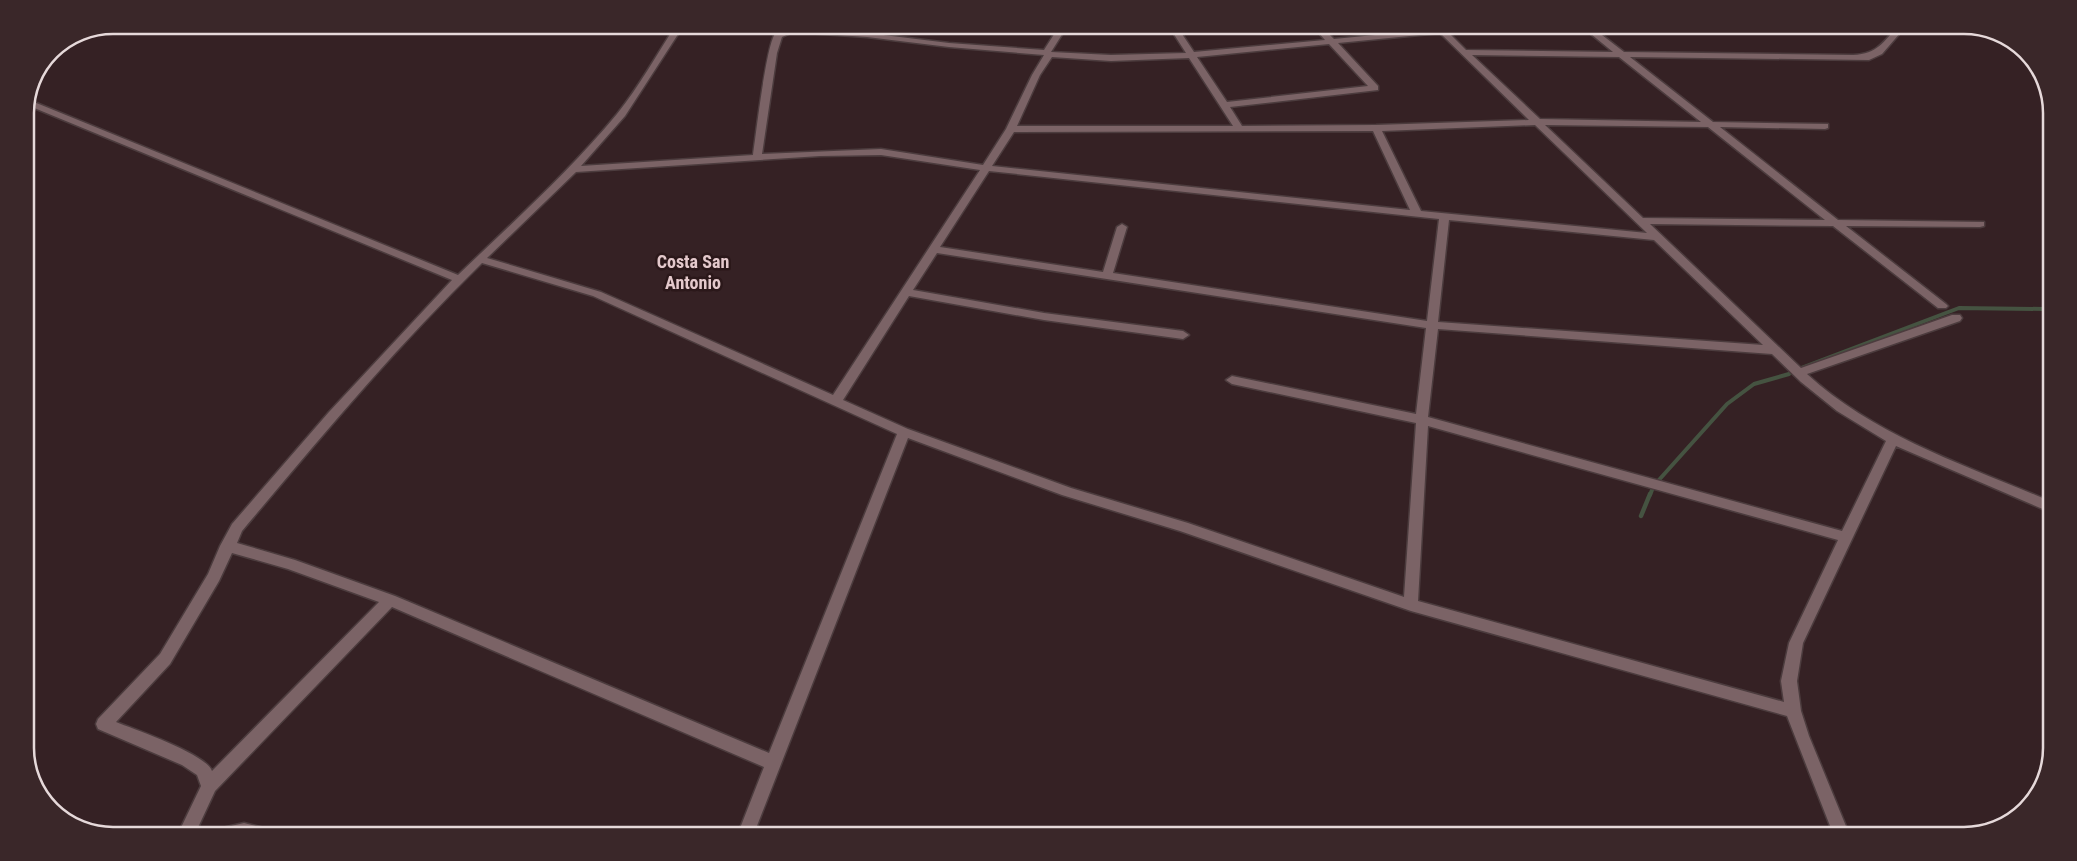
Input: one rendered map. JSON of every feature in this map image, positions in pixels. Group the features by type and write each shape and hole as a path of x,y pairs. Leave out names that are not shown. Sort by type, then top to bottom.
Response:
{"street":[{"path":"209,786 204,770 188,760 104,724 166,659 214,577 237,528 333,415 459,279 573,169 622,114 674,34"},
{"path":"757,157 773,53 778,36 780,34"},
{"path":"867,34 948,45 1111,58 1192,56 1331,42 1377,34"},
{"path":"835,402 1011,129 1036,76 1059,34"},
{"path":"1178,34 1238,128"},
{"path":"1224,105 1375,88 1324,34"},
{"path":"1445,34 1799,373 1841,408 1893,440 2043,504"},
{"path":"1595,34 1942,306"},
{"path":"1463,52 1823,59 1870,57 1879,52 1895,34"},
{"path":"34,105 459,279"},
{"path":"1011,129 1376,128 1537,122 1825,126"},
{"path":"1376,128 1417,214"},
{"path":"573,169 820,153 881,152 986,168 1444,217 1656,237"},
{"path":"1411,605 1422,420 1444,217"},
{"path":"1641,221 1980,224"},
{"path":"1107,275 1122,227"},
{"path":"933,249 1432,325 1775,350"},
{"path":"480,259 597,294 904,432 1067,492 1183,528 1411,605 1793,711"},
{"path":"906,292 1063,321 1183,335"},
{"path":"1799,373 1956,318"},
{"path":"1232,380 1422,420 1845,537"},
{"path":"749,827 904,432"},
{"path":"1838,827 1801,736 1793,711 1789,681 1796,643 1893,440"},
{"path":"227,546 290,564 390,600 774,763"},
{"path":"189,827 209,786 390,600"}],"waterway":[{"path":"1801,368 1959,308 2043,309"},
{"path":"1658,481 1727,404 1754,384 1789,374"},
{"path":"1650,495 1652,490"},
{"path":"1641,516 1650,494"}],"district":[{"name":"Costa San Antonio","path":"693,272"}]}
